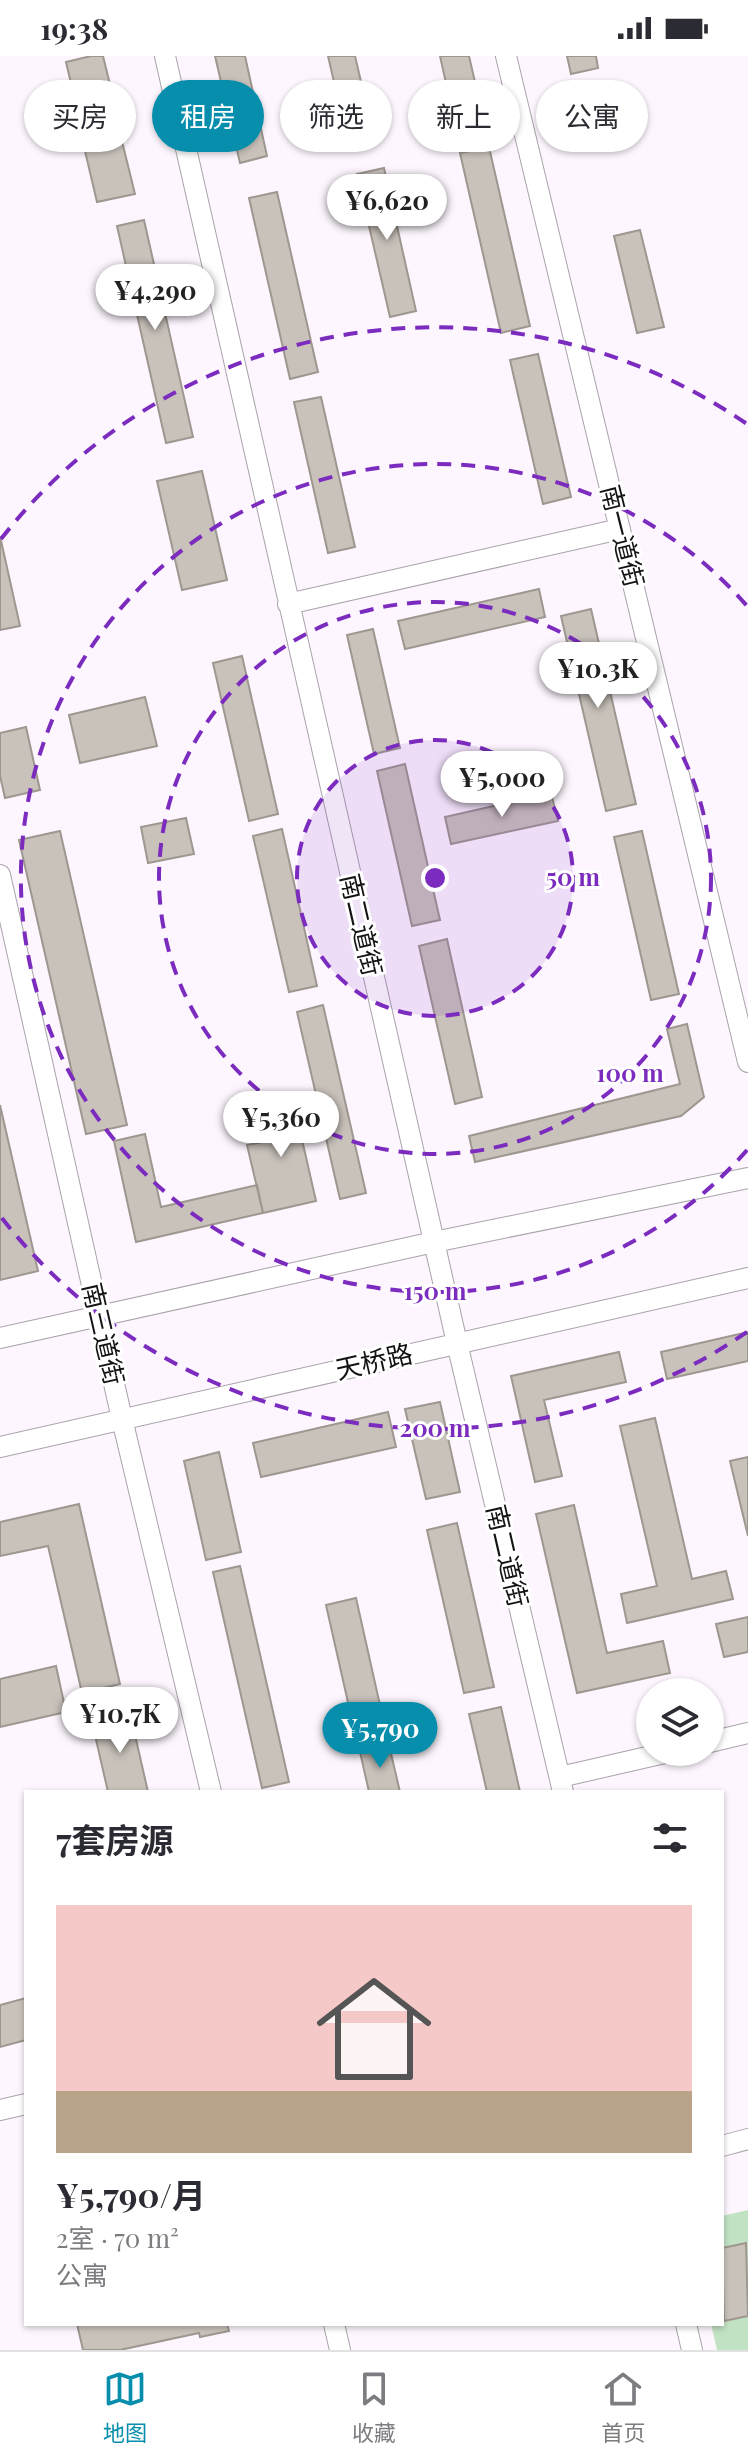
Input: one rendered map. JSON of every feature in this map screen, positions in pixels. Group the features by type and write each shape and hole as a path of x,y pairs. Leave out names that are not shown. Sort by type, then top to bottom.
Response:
{"street":[{"name":"南二道街","path":"165,56 457,1343 562,1785"},
{"name":"南一道街","path":"506,56 748,1062"},
{"path":"288,604 620,529"},
{"name":"南三道街","path":"0,875 122,1419 211,1790"},
{"path":"0,1338 434,1242 748,1178"},
{"name":"天桥路","path":"0,1447 748,1278"},
{"path":"724,1739 748,1733"},
{"path":"562,1785 636,1762"},
{"path":"0,2110 24,2104"},
{"path":"724,2145 748,2139"},
{"path":"334,2326 340,2350"},
{"path":"686,2326 692,2350"}],"green space":[{"path":"748,2210 748,2350 717,2350 711,2326 724,2326 724,2216"}],"building":[{"path":"103,56 109,80 70,80 66,62"},
{"path":"215,56 245,56 250,80 221,80"},
{"path":"328,56 355,56 361,80 334,80"},
{"path":"440,56 469,56 475,80 445,80"},
{"path":"567,56 596,56 598,68 571,74"},
{"path":"264,142 267,156 240,163 237,152 264,152"},
{"path":"85,152 125,152 135,194 97,202"},
{"path":"490,152 530,326 501,333 460,153"},
{"path":"384,168 416,311 390,317 357,174"},
{"path":"277,192 318,372 290,379 249,198"},
{"path":"144,220 193,437 166,443 117,226"},
{"path":"640,230 664,327 637,333 614,236"},
{"path":"538,354 571,497 543,504 510,360"},
{"path":"321,397 355,547 328,553 294,402"},
{"path":"202,471 227,580 182,590 157,481"},
{"path":"0,536 20,626 0,630"},
{"path":"539,589 545,617 405,649 398,621"},
{"path":"591,609 636,804 606,811 561,616"},
{"path":"373,629 400,748 374,754 347,635"},
{"path":"242,656 278,814 249,821 213,663"},
{"path":"145,697 157,746 80,763 69,715"},
{"path":"26,727 40,790 5,798 0,776 0,733"},
{"path":"405,764 440,920 412,926 377,771"},
{"path":"551,793 558,821 451,844 445,817"},
{"path":"186,818 194,854 148,863 141,827"},
{"path":"282,829 317,986 289,992 253,836"},
{"path":"60,831 127,1125 86,1134 19,840"},
{"path":"642,831 679,994 651,1000 614,837"},
{"path":"447,939 482,1097 455,1104 419,946"},
{"path":"323,1005 366,1193 340,1199 297,1012"},
{"path":"687,1024 704,1097 681,1116 475,1162 469,1136 680,1084 667,1029"},
{"path":"293,1100 316,1201 263,1213 247,1145 263,1142 255,1108"},
{"path":"0,1105 38,1271 0,1280"},
{"path":"145,1134 161,1207 257,1185 263,1213 136,1242 114,1141"},
{"path":"748,1332 748,1361 667,1379 661,1352"},
{"path":"619,1352 626,1382 544,1400 562,1476 535,1482 511,1376"},
{"path":"440,1402 460,1492 426,1499 405,1409"},
{"path":"388,1412 396,1447 261,1477 253,1443"},
{"path":"655,1418 692,1579 726,1571 733,1599 627,1623 621,1594 657,1586 620,1426"},
{"path":"219,1452 241,1552 206,1560 184,1461"},
{"path":"748,1457 748,1536 730,1461"},
{"path":"79,1504 120,1684 82,1693 48,1546 0,1556 0,1522"},
{"path":"574,1505 607,1653 663,1641 670,1673 577,1693 536,1514"},
{"path":"457,1523 494,1687 464,1693 427,1530"},
{"path":"240,1566 289,1782 262,1788 213,1572"},
{"path":"356,1598 384,1723 354,1729 326,1605"},
{"path":"748,1617 748,1652 724,1657 716,1624"},
{"path":"56,1666 66,1712 0,1727 0,1679"},
{"path":"501,1707 520,1790 487,1790 469,1714"},
{"path":"130,1713 148,1790 108,1790 92,1722"},
{"path":"389,1745 400,1790 369,1790 360,1752"},
{"path":"24,1999 24,2041 0,2047 0,2005"},
{"path":"746,2243 748,2316 724,2321 724,2248"},
{"path":"77,2326 228,2326 229,2331 200,2337 199,2333 120,2350 83,2350"}]}
